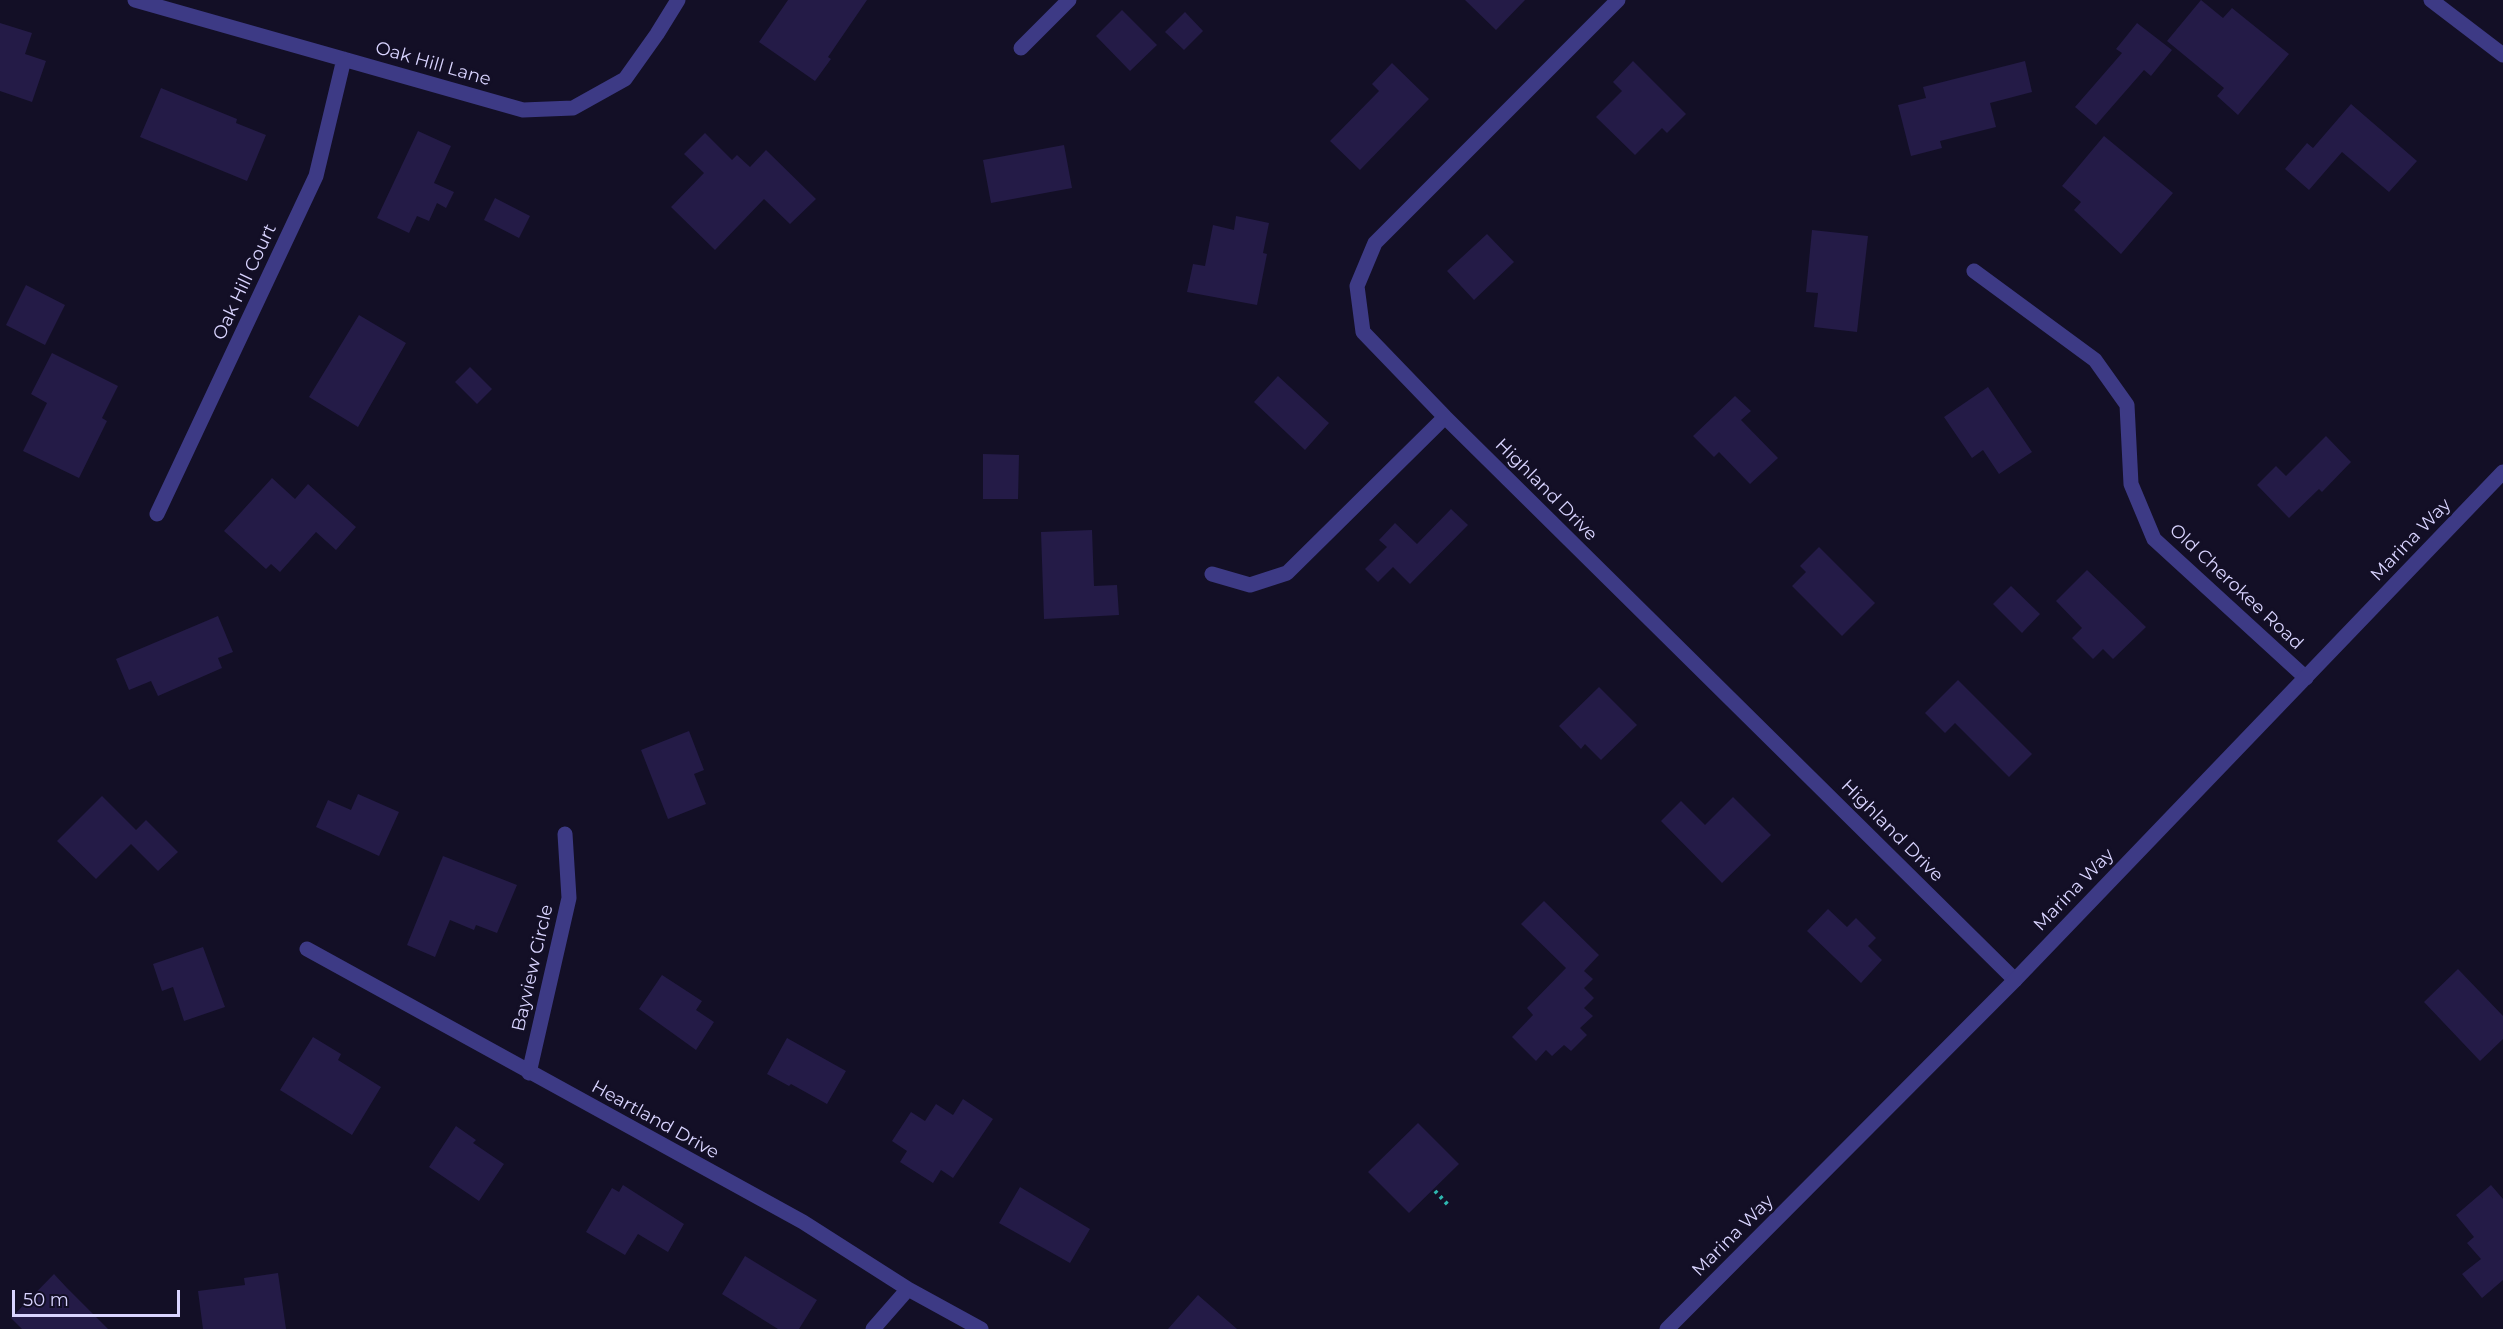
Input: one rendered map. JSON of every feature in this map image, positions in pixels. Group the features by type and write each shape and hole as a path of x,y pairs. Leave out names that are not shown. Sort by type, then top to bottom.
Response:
{"street":[{"name":"Oak Hill Lane","path":"135,0 523,110 573,108 625,79 678,0"},
{"path":"1021,48 1070,0"},
{"name":"Highland Drive","path":"1618,0 1375,243 1357,286 1363,332 1445,417 2014,980"},
{"path":"2431,0 2503,56"},
{"name":"Oak Hill Court","path":"158,514 316,176 344,59"},
{"name":"Old Cherokee Road","path":"1974,271 2095,360 2127,405 2131,484 2154,539 2306,678"},
{"path":"1212,574 1250,585 1287,573 1445,417"},
{"name":"Marina Way","path":"1667,1329 2014,980 2503,472"},
{"name":"Bayview Circle","path":"529,1073 569,898 565,834"},
{"name":"Heartland Drive","path":"307,949 803,1222 908,1289 981,1329"},
{"path":"873,1329 908,1289"}],"path":[{"path":"1435,1191 1449,1206"}],"building":[{"path":"788,0 867,0 828,57 831,59 815,81 759,42"},
{"path":"1465,0 1525,0 1496,30"},
{"path":"2201,0 2223,18 2232,8 2289,54 2238,115 2217,96 2224,88 2167,41"},
{"path":"1122,10 1157,45 1130,71 1096,36"},
{"path":"1185,12 1203,31 1184,50 1165,32"},
{"path":"0,23 32,33 25,54 46,61 32,102 0,91"},
{"path":"2137,23 2172,50 2151,76 2144,70 2096,125 2075,107 2122,53 2116,49"},
{"path":"1633,61 1686,114 1667,133 1662,128 1635,155 1596,117 1622,91 1613,82"},
{"path":"2025,61 2032,92 1990,103 1996,127 1940,141 1942,148 1911,156 1898,105 1926,98 1923,87"},
{"path":"1392,63 1429,99 1360,170 1330,141 1379,91 1372,84"},
{"path":"161,88 237,119 236,123 266,135 247,181 140,137"},
{"path":"2351,104 2417,161 2389,192 2342,152 2309,190 2285,169 2307,143 2313,148"},
{"path":"418,131 451,146 434,183 454,192 446,208 437,203 429,221 417,216 409,233 377,218"},
{"path":"705,133 732,160 737,155 750,167 766,150 816,199 790,224 764,199 715,250 671,207 704,173 684,154"},
{"path":"2104,136 2173,193 2121,254 2074,210 2081,202 2062,186"},
{"path":"1064,145 1072,188 991,203 983,160"},
{"path":"495,198 530,216 519,238 484,220"},
{"path":"1236,216 1269,223 1263,253 1267,254 1257,305 1187,292 1193,264 1205,266 1213,225 1234,230"},
{"path":"1812,230 1868,236 1857,332 1814,327 1818,293 1806,292"},
{"path":"1487,234 1514,262 1474,300 1447,271"},
{"path":"26,285 65,305 45,345 6,325"},
{"path":"359,315 406,343 358,427 309,397"},
{"path":"52,353 118,386 102,418 107,421 79,478 23,451 47,403 31,394"},
{"path":"470,367 492,389 477,404 455,382"},
{"path":"1278,376 1329,423 1305,450 1254,402"},
{"path":"1988,387 2032,452 1999,474 1983,450 1972,458 1944,417"},
{"path":"1735,396 1751,411 1741,420 1778,458 1750,484 1719,452 1714,457 1693,436"},
{"path":"2326,436 2351,462 2322,492 2319,489 2289,518 2257,485 2276,466 2286,476"},
{"path":"983,454 1019,455 1018,499 983,499"},
{"path":"272,478 295,499 308,484 356,527 336,550 316,532 280,572 271,564 266,569 224,531"},
{"path":"1451,509 1468,525 1410,584 1393,567 1378,582 1365,569 1387,547 1379,540 1395,523 1417,544"},
{"path":"1092,530 1094,586 1117,585 1119,615 1044,619 1041,532"},
{"path":"1819,547 1875,603 1842,636 1792,586 1806,572 1800,566"},
{"path":"2087,570 2146,627 2113,659 2103,649 2093,659 2072,638 2082,628 2056,601"},
{"path":"2011,586 2040,614 2022,633 1993,604"},
{"path":"218,616 233,652 218,658 222,668 158,696 151,681 129,690 116,659"},
{"path":"1958,680 2032,754 2009,777 1955,723 1945,733 1925,713"},
{"path":"1599,687 1637,725 1601,760 1585,744 1581,749 1559,726"},
{"path":"689,731 704,770 694,774 706,804 668,819 641,750"},
{"path":"358,794 399,812 379,856 316,827 328,800 351,810"},
{"path":"102,796 136,830 146,820 178,852 158,871 131,844 96,879 57,841"},
{"path":"1733,797 1771,835 1722,883 1661,821 1681,801 1705,825"},
{"path":"443,856 517,885 497,933 476,925 474,930 450,920 435,957 407,945"},
{"path":"1544,901 1599,955 1584,971 1593,979 1584,988 1594,998 1584,1008 1593,1016 1580,1028 1587,1035 1571,1051 1564,1045 1552,1056 1546,1050 1536,1061 1512,1037 1533,1015 1527,1008 1566,968 1521,924"},
{"path":"1828,909 1847,927 1856,918 1876,938 1868,946 1882,960 1861,983 1807,931"},
{"path":"203,947 225,1007 184,1021 173,987 162,991 153,964"},
{"path":"2458,969 2503,1016 2503,1039 2480,1061 2424,1002"},
{"path":"662,975 702,1001 696,1010 714,1022 696,1050 639,1009"},
{"path":"313,1037 341,1054 338,1060 381,1087 352,1135 280,1090"},
{"path":"787,1038 846,1071 827,1104 767,1074"},
{"path":"963,1099 993,1119 953,1178 941,1170 933,1183 900,1162 907,1151 892,1141 911,1112 925,1121 936,1104 953,1115"},
{"path":"1418,1123 1459,1164 1409,1213 1368,1172"},
{"path":"456,1126 476,1140 473,1143 504,1164 479,1201 429,1167"},
{"path":"623,1185 684,1224 668,1252 638,1234 625,1255 586,1232 612,1188 619,1192"},
{"path":"2491,1185 2503,1199 2503,1280 2482,1298 2462,1274 2481,1259 2467,1243 2474,1237 2456,1215"},
{"path":"1020,1187 1090,1229 1070,1263 999,1223"},
{"path":"745,1256 817,1300 799,1329 778,1329 722,1294"},
{"path":"278,1273 286,1329 203,1329 198,1291 245,1285 244,1278"},
{"path":"54,1274 108,1329 22,1329 11,1318"},
{"path":"1198,1295 1237,1329 1168,1329"}]}
